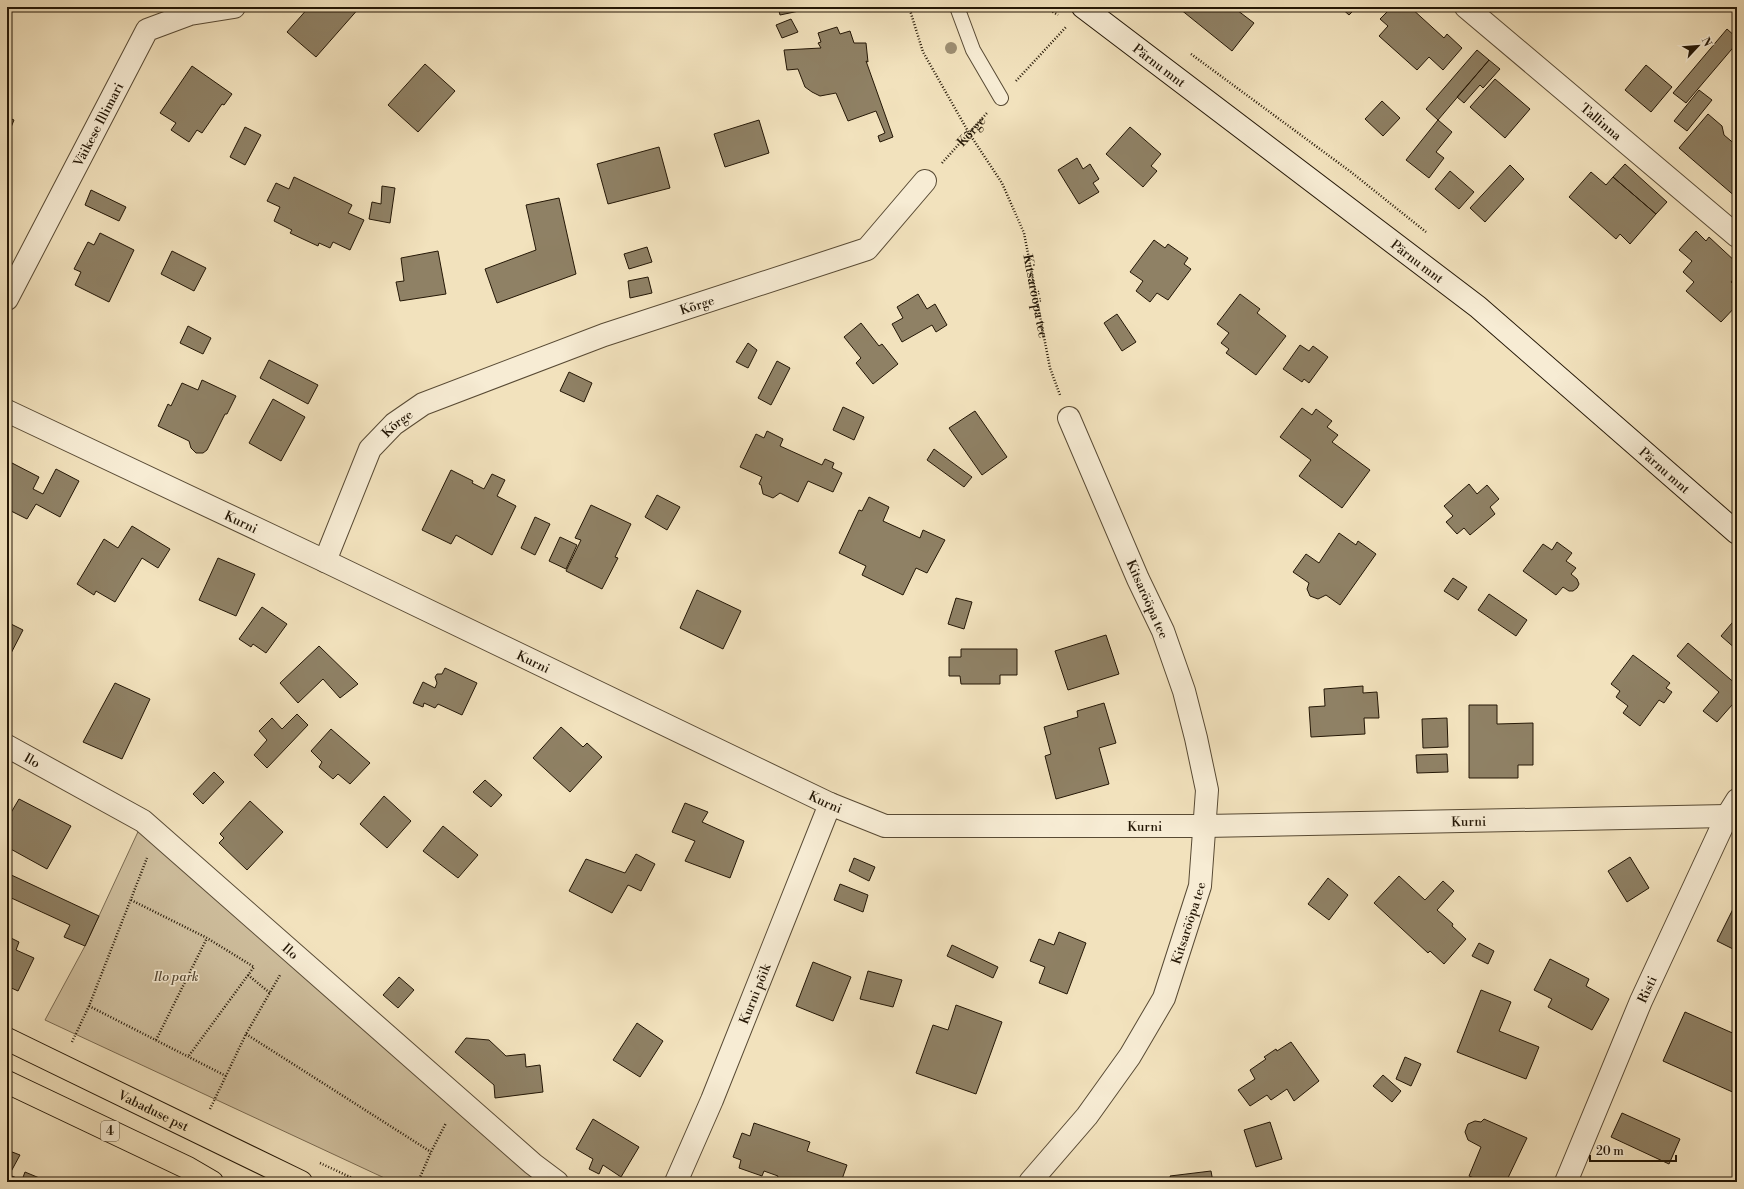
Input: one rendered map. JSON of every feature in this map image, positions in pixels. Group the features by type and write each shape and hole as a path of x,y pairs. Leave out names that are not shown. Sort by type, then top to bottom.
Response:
{"highway":[{"name":"Vabaduse pst","path":"7,1039 301,1182"},
{"name":"4","path":"7,1082 188,1168 212,1182"}],"street":[{"name":"Väikese Illimari","path":"7,299 147,30 190,14 234,7"},
{"name":"Tallinna","path":"1466,7 1737,236"},
{"name":"Pärnu mnt","path":"1076,15 1478,307 1737,532"},
{"name":"Kõrge","path":"325,561 370,449 394,424 423,404 604,335 867,250 925,181"},
{"name":"Kurni","path":"7,411 325,561 830,804 885,826 1205,826 1732,808"},
{"name":"Kitsarööpa tee","path":"1030,1182 1087,1116 1130,1056 1164,998 1200,886 1207,790 1184,691 1163,631 1138,579 1069,418"},
{"name":"Ilo","path":"7,746 143,821 533,1164 557,1182"},
{"name":"Kurni põik","path":"676,1182 712,1100 830,804"},
{"name":"Risti","path":"1566,1182 1641,1001 1732,808"}],"lane":[{"path":"957,7 973,50 1001,98"}],"path":[{"name":"Kitsarööpa tee","path":"909,7 923,52 969,133 1002,183 1024,233 1050,368 1069,418"},
{"name":"Kõrge","path":"925,181 1076,15"},
{"path":"70,1046 89,1006 157,833"},
{"path":"131,900 207,938 254,967 188,1057"},
{"path":"156,1040 207,938"},
{"path":"209,1111 246,1034 293,953"},
{"path":"248,975 270,993"},
{"path":"89,1006 226,1076"},
{"path":"246,1034 431,1152"},
{"path":"418,1182 431,1152 460,1099"}],"green space":[{"name":"Ilo park","path":"143,821 557,1182 393,1182 45,1020 85,946"}],"building":[{"path":"309,7 360,7 316,57 287,32"},
{"path":"778,7 818,7 780,15"},
{"path":"1181,7 1233,7 1254,23 1232,51 1180,9"},
{"path":"1340,7 1357,7 1349,15"},
{"path":"1392,7 1402,7 1404,9 1410,7 1444,38 1447,34 1462,48 1443,70 1429,57 1417,70 1379,36 1388,26 1380,19"},
{"path":"791,19 798,32 782,38 776,25"},
{"path":"837,27 840,34 850,31 854,43 866,43 868,62 866,61 893,137 880,142 878,136 885,133 876,111 848,121 836,93 820,96 805,87 798,69 787,70 784,50 821,48 818,43 821,42 818,33"},
{"path":"1727,29 1737,38 1737,43 1686,103 1673,93"},
{"path":"1477,50 1489,60 1438,120 1426,109"},
{"path":"1489,60 1500,69 1483,88 1480,85 1464,103 1457,97"},
{"path":"425,64 455,91 418,132 388,105"},
{"path":"1646,65 1672,87 1651,112 1625,90"},
{"path":"192,66 232,94 224,105 222,104 202,133 197,130 189,142 171,130 176,123 160,113"},
{"path":"1495,79 1530,109 1505,138 1470,107"},
{"path":"1699,90 1712,100 1687,131 1674,121"},
{"path":"7,93 10,94 7,102"},
{"path":"1382,101 1400,118 1383,136 1365,119"},
{"path":"1708,114 1722,126 1724,135 1737,146 1737,198 1679,148"},
{"path":"7,117 14,120 7,137"},
{"path":"759,120 769,153 725,167 714,134"},
{"path":"1438,120 1452,132 1436,152 1444,158 1429,178 1406,160"},
{"path":"245,127 261,135 245,165 230,157"},
{"path":"1130,127 1161,154 1151,166 1157,171 1143,187 1106,154"},
{"path":"659,147 670,188 608,204 597,164"},
{"path":"1077,158 1083,169 1090,164 1099,179 1093,183 1099,192 1079,204 1058,170"},
{"path":"1625,164 1667,202 1656,214 1613,177"},
{"path":"1510,165 1524,179 1485,222 1470,208"},
{"path":"1450,171 1474,192 1459,209 1435,189"},
{"path":"1591,172 1606,185 1613,177 1656,214 1630,244 1620,234 1616,239 1569,197"},
{"path":"294,177 352,205 348,213 364,220 350,250 333,242 330,248 319,243 318,246 290,233 292,230 274,221 280,207 267,201 276,183 289,189"},
{"path":"382,186 395,188 390,223 369,219 372,202 381,204"},
{"path":"91,190 126,207 119,221 85,205"},
{"path":"559,198 576,274 497,303 485,269 536,250 526,205"},
{"path":"1696,231 1706,241 1709,237 1737,263 1737,275 1731,282 1737,288 1737,305 1721,322 1686,291 1694,282 1683,272 1692,261 1679,250"},
{"path":"100,233 134,250 109,302 75,285 81,272 74,269 88,242 94,245"},
{"path":"1154,240 1165,248 1168,244 1188,258 1184,264 1191,269 1168,300 1157,293 1150,302 1136,291 1143,281 1130,272"},
{"path":"647,247 652,262 629,269 624,254"},
{"path":"172,251 206,268 194,291 161,274"},
{"path":"438,251 446,294 400,301 396,282 404,281 401,258"},
{"path":"648,277 652,293 630,298 628,281"},
{"path":"918,294 927,309 935,304 947,325 936,332 932,325 902,342 892,324 903,318 897,307"},
{"path":"1240,294 1260,309 1257,313 1286,336 1256,375 1226,353 1229,349 1221,343 1229,333 1217,324"},
{"path":"1117,314 1136,342 1122,351 1104,323"},
{"path":"861,323 879,346 882,344 898,364 873,384 856,363 861,358 844,337"},
{"path":"188,326 211,338 203,354 180,343"},
{"path":"748,343 757,350 748,368 736,362"},
{"path":"1300,345 1309,351 1313,346 1328,357 1309,383 1304,379 1302,382 1283,369"},
{"path":"269,360 318,385 308,404 260,378"},
{"path":"777,361 790,368 771,405 758,398"},
{"path":"569,372 592,383 584,402 560,391"},
{"path":"202,380 236,396 207,450 203,453 196,453 191,448 189,441 158,426 168,404 171,406 182,383 198,390"},
{"path":"273,399 305,417 281,461 249,443"},
{"path":"843,407 864,417 854,440 833,430"},
{"path":"1302,408 1312,415 1316,409 1332,421 1327,427 1338,435 1332,442 1370,470 1342,508 1299,476 1311,460 1280,437"},
{"path":"975,411 1007,457 982,475 949,428"},
{"path":"767,431 783,439 780,446 822,465 825,459 834,463 832,468 842,473 833,492 808,481 798,502 780,493 773,498 763,494 761,485 759,484 762,477 740,467 756,434 764,438"},
{"path":"934,449 972,477 964,487 927,460"},
{"path":"12,463 39,477 33,489 43,494 56,469 79,481 60,517 36,504 27,519 7,509 7,473"},
{"path":"451,470 473,481 472,483 484,489 492,474 505,480 497,496 516,506 492,555 456,535 451,544 422,530"},
{"path":"1469,484 1477,494 1487,485 1499,499 1490,507 1495,514 1470,535 1464,528 1457,534 1446,522 1453,516 1444,506"},
{"path":"657,495 680,507 667,530 645,517"},
{"path":"869,497 889,507 883,521 920,538 923,530 945,540 927,573 916,568 903,595 862,575 866,566 839,553 859,510 862,511"},
{"path":"591,505 631,524 615,557 618,558 602,589 566,571 581,540 575,538"},
{"path":"535,517 550,524 535,555 521,548"},
{"path":"132,526 170,549 158,568 142,558 115,602 96,591 94,595 77,584 104,539 118,548"},
{"path":"1339,533 1356,545 1358,541 1376,554 1340,605 1326,595 1318,599 1310,596 1307,589 1309,583 1293,572 1306,554 1319,563"},
{"path":"560,537 577,545 566,569 549,561"},
{"path":"1557,542 1572,553 1566,561 1576,568 1571,574 1577,579 1579,584 1573,591 1569,591 1563,587 1556,595 1523,571 1543,544 1552,550"},
{"path":"218,558 255,574 236,616 199,600"},
{"path":"1453,578 1467,587 1458,600 1444,591"},
{"path":"697,590 741,611 723,649 680,628"},
{"path":"1489,594 1527,620 1516,636 1478,610"},
{"path":"956,598 972,602 964,629 948,624"},
{"path":"262,607 287,624 266,653 253,644 251,647 239,639"},
{"path":"1737,617 1737,650 1721,636"},
{"path":"7,622 23,630 7,661"},
{"path":"1106,635 1119,674 1068,690 1055,651"},
{"path":"1688,643 1737,685 1737,710 1732,705 1717,722 1703,711 1719,692 1677,656"},
{"path":"319,646 358,684 340,698 323,679 298,703 280,683"},
{"path":"961,649 1017,649 1017,675 1000,675 1000,684 961,684 960,676 949,676 949,657 961,657"},
{"path":"1633,655 1670,683 1666,688 1672,692 1664,703 1659,700 1640,726 1623,713 1628,706 1616,697 1620,691 1611,684"},
{"path":"445,668 477,683 462,715 438,704 435,708 424,703 423,707 413,703 423,682 435,688 437,683 435,677 437,674 442,674"},
{"path":"115,683 150,699 122,759 83,742"},
{"path":"1363,686 1363,693 1377,692 1379,718 1364,718 1365,734 1311,737 1309,707 1325,706 1324,689"},
{"path":"1104,703 1116,743 1099,748 1109,784 1056,799 1045,756 1051,754 1044,727 1078,717 1077,711"},
{"path":"1469,705 1497,705 1497,724 1533,723 1533,765 1518,765 1518,778 1469,778"},
{"path":"297,714 308,725 267,768 254,755 267,740 259,731 272,718 282,729"},
{"path":"1447,718 1448,747 1423,748 1422,719"},
{"path":"561,727 583,747 587,743 602,757 570,792 533,758"},
{"path":"331,729 370,763 350,784 338,774 333,779 319,767 322,762 311,751"},
{"path":"1447,754 1448,772 1417,773 1416,755"},
{"path":"214,772 224,782 203,804 193,794"},
{"path":"485,780 502,795 491,807 473,792"},
{"path":"384,796 411,821 387,848 360,824"},
{"path":"19,799 71,826 47,869 7,847 7,815 9,816"},
{"path":"250,801 283,832 247,870 219,843 224,838 220,834"},
{"path":"685,803 708,812 702,822 744,841 730,878 685,861 695,841 672,832"},
{"path":"443,826 478,855 458,878 423,851"},
{"path":"636,854 655,864 641,891 628,885 612,913 569,891 586,859 625,873"},
{"path":"1630,857 1649,888 1627,902 1608,871"},
{"path":"854,858 875,867 869,881 849,871"},
{"path":"7,873 99,916 85,946 64,937 70,925 7,896"},
{"path":"1399,876 1425,900 1443,881 1454,891 1437,910 1453,924 1452,926 1466,939 1444,964 1430,951 1428,953 1374,903"},
{"path":"1328,878 1348,895 1329,920 1308,904"},
{"path":"840,884 868,895 863,912 834,900"},
{"path":"1737,901 1737,951 1717,941"},
{"path":"1059,932 1086,943 1067,994 1039,983 1045,967 1030,961 1039,939 1054,945"},
{"path":"7,936 19,942 16,950 34,958 18,991 7,986"},
{"path":"1479,943 1494,951 1488,964 1472,956"},
{"path":"952,945 998,967 993,978 947,956"},
{"path":"1550,959 1589,979 1586,986 1609,999 1592,1030 1548,1007 1552,999 1534,990"},
{"path":"813,962 851,977 833,1021 796,1006"},
{"path":"868,971 902,980 893,1007 860,999"},
{"path":"399,977 414,990 398,1008 383,995"},
{"path":"1481,990 1511,1002 1499,1031 1539,1047 1526,1079 1457,1052"},
{"path":"956,1005 1002,1022 976,1094 916,1073 933,1025 948,1030"},
{"path":"1685,1012 1737,1035 1737,1094 1663,1061"},
{"path":"637,1023 663,1041 640,1077 613,1060"},
{"path":"466,1038 489,1040 506,1056 525,1054 526,1067 540,1065 543,1092 495,1098 494,1085 455,1052"},
{"path":"1291,1042 1319,1081 1294,1101 1287,1089 1271,1100 1267,1095 1250,1106 1238,1090 1255,1079 1250,1070 1266,1059 1264,1057"},
{"path":"1405,1057 1421,1064 1411,1086 1396,1079"},
{"path":"1383,1075 1401,1091 1392,1102 1373,1086"},
{"path":"1622,1113 1680,1139 1669,1164 1611,1137"},
{"path":"593,1119 639,1147 621,1177 603,1165 599,1174 589,1169 593,1159 576,1149"},
{"path":"1484,1119 1527,1138 1506,1182 1484,1182 1469,1176 1481,1147 1468,1140 1465,1132 1468,1124 1475,1121 1481,1122"},
{"path":"1270,1122 1282,1159 1256,1167 1244,1130"},
{"path":"754,1123 810,1142 807,1151 847,1165 841,1182 777,1182 778,1176 764,1171 762,1176 739,1168 741,1160 733,1157 742,1133 750,1136"},
{"path":"7,1150 20,1155 7,1179"},
{"path":"1211,1171 1213,1182 1172,1182 1170,1176"},
{"path":"25,1172 49,1182 7,1182 9,1175 22,1180"}]}
